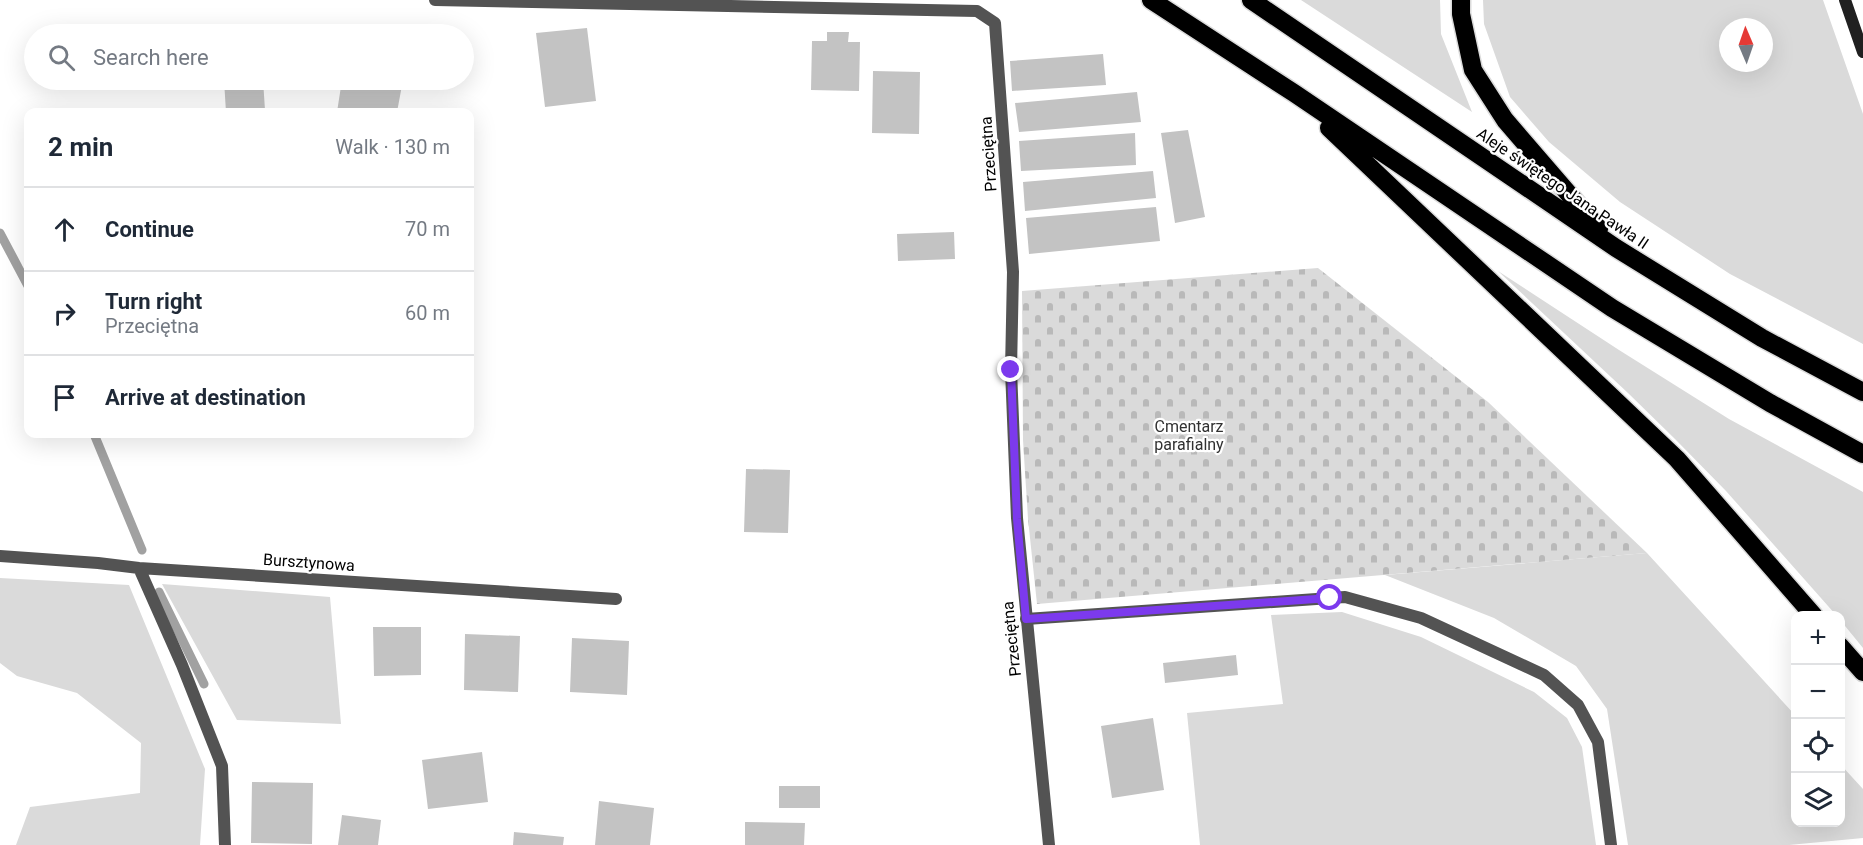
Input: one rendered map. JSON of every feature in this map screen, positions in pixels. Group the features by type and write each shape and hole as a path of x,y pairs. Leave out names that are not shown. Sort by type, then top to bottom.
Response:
{"highway":[{"path":"1151,0 1612,308 1770,403 1863,454"},
{"name":"Aleje świętego Jana Pawła II","path":"1251,0 1616,248 1762,338 1863,392"},
{"path":"1461,0 1461,14 1473,69 1505,120 1616,248"},
{"path":"1293,93 1677,459 1810,611"},
{"path":"1845,652 1863,672"}],"main road":[{"path":"1845,0 1863,52"}],"street":[{"name":"Przeciętna","path":"435,0 977,11 995,23 1013,272 1012,393 1017,519 1049,845"},
{"name":"Bursztynowa","path":"0,556 139,568 616,599"},
{"path":"139,568 182,664 222,766 225,845"},
{"path":"1026,619 1345,597 1421,618 1544,675 1578,705 1598,742 1611,845"}],"green space":[{"path":"1301,0 1440,0 1441,34 1472,112"},
{"path":"1483,0 1823,0 1863,114 1863,344 1730,274 1620,202 1549,142 1510,97 1484,24"},
{"name":"Cmentarz parafialny","path":"1318,268 1488,402 1647,553 1037,604 1023,440 1022,291"},
{"path":"1498,271 1729,419 1863,492 1863,648 1845,626 1845,611 1832,611 1726,491 1628,393"},
{"path":"1647,553 1791,711 1791,827 1845,827 1845,769 1863,789 1863,838 1789,845 1628,845 1607,709 1576,666 1494,618 1385,575"},
{"path":"0,578 129,585 205,769 200,845 16,845 30,807 140,793 141,743 77,693 17,676 0,663"},
{"path":"162,584 330,597 341,724 237,720"},
{"path":"1342,612 1421,637 1534,692 1567,718 1582,747 1596,845 1200,845 1187,713 1283,704 1271,615"}],"building":[{"path":"587,28 596,101 545,107 536,33"},
{"path":"827,32 849,32 848,42 860,42 859,91 811,90 812,41 827,41"},
{"path":"1103,54 1106,85 1012,91 1010,61"},
{"path":"873,71 920,72 919,134 872,133"},
{"path":"225,90 264,90 265,108 226,108"},
{"path":"340,90 401,90 398,108 338,108"},
{"path":"1137,92 1141,122 1019,132 1015,103"},
{"path":"1188,130 1205,217 1175,223 1161,133"},
{"path":"1135,133 1136,165 1021,171 1019,141"},
{"path":"1153,171 1156,198 1025,211 1023,182"},
{"path":"1156,207 1160,241 1029,254 1026,218"},
{"path":"954,232 955,259 898,261 897,234"},
{"path":"746,469 790,470 788,533 744,532"},
{"path":"373,627 421,627 421,675 374,676"},
{"path":"465,634 520,636 518,692 464,690"},
{"path":"572,638 629,641 627,695 570,692"},
{"path":"1236,655 1238,675 1165,683 1163,663"},
{"path":"1153,718 1164,790 1112,798 1101,726"},
{"path":"482,752 488,802 428,809 422,760"},
{"path":"252,782 313,783 312,844 251,843"},
{"path":"779,786 820,786 820,808 779,808"},
{"path":"599,801 654,808 650,845 595,845"},
{"path":"342,815 381,820 378,845 338,845"},
{"path":"745,822 805,823 804,845 745,845"},
{"path":"514,832 564,837 563,845 513,845"}],"waterway":[{"path":"0,233 24,278"},
{"path":"96,438 142,550"},
{"path":"159,592 204,684"}],"route":[{"path":"1011,370 1017,519 1026,619 1330,598"}]}
